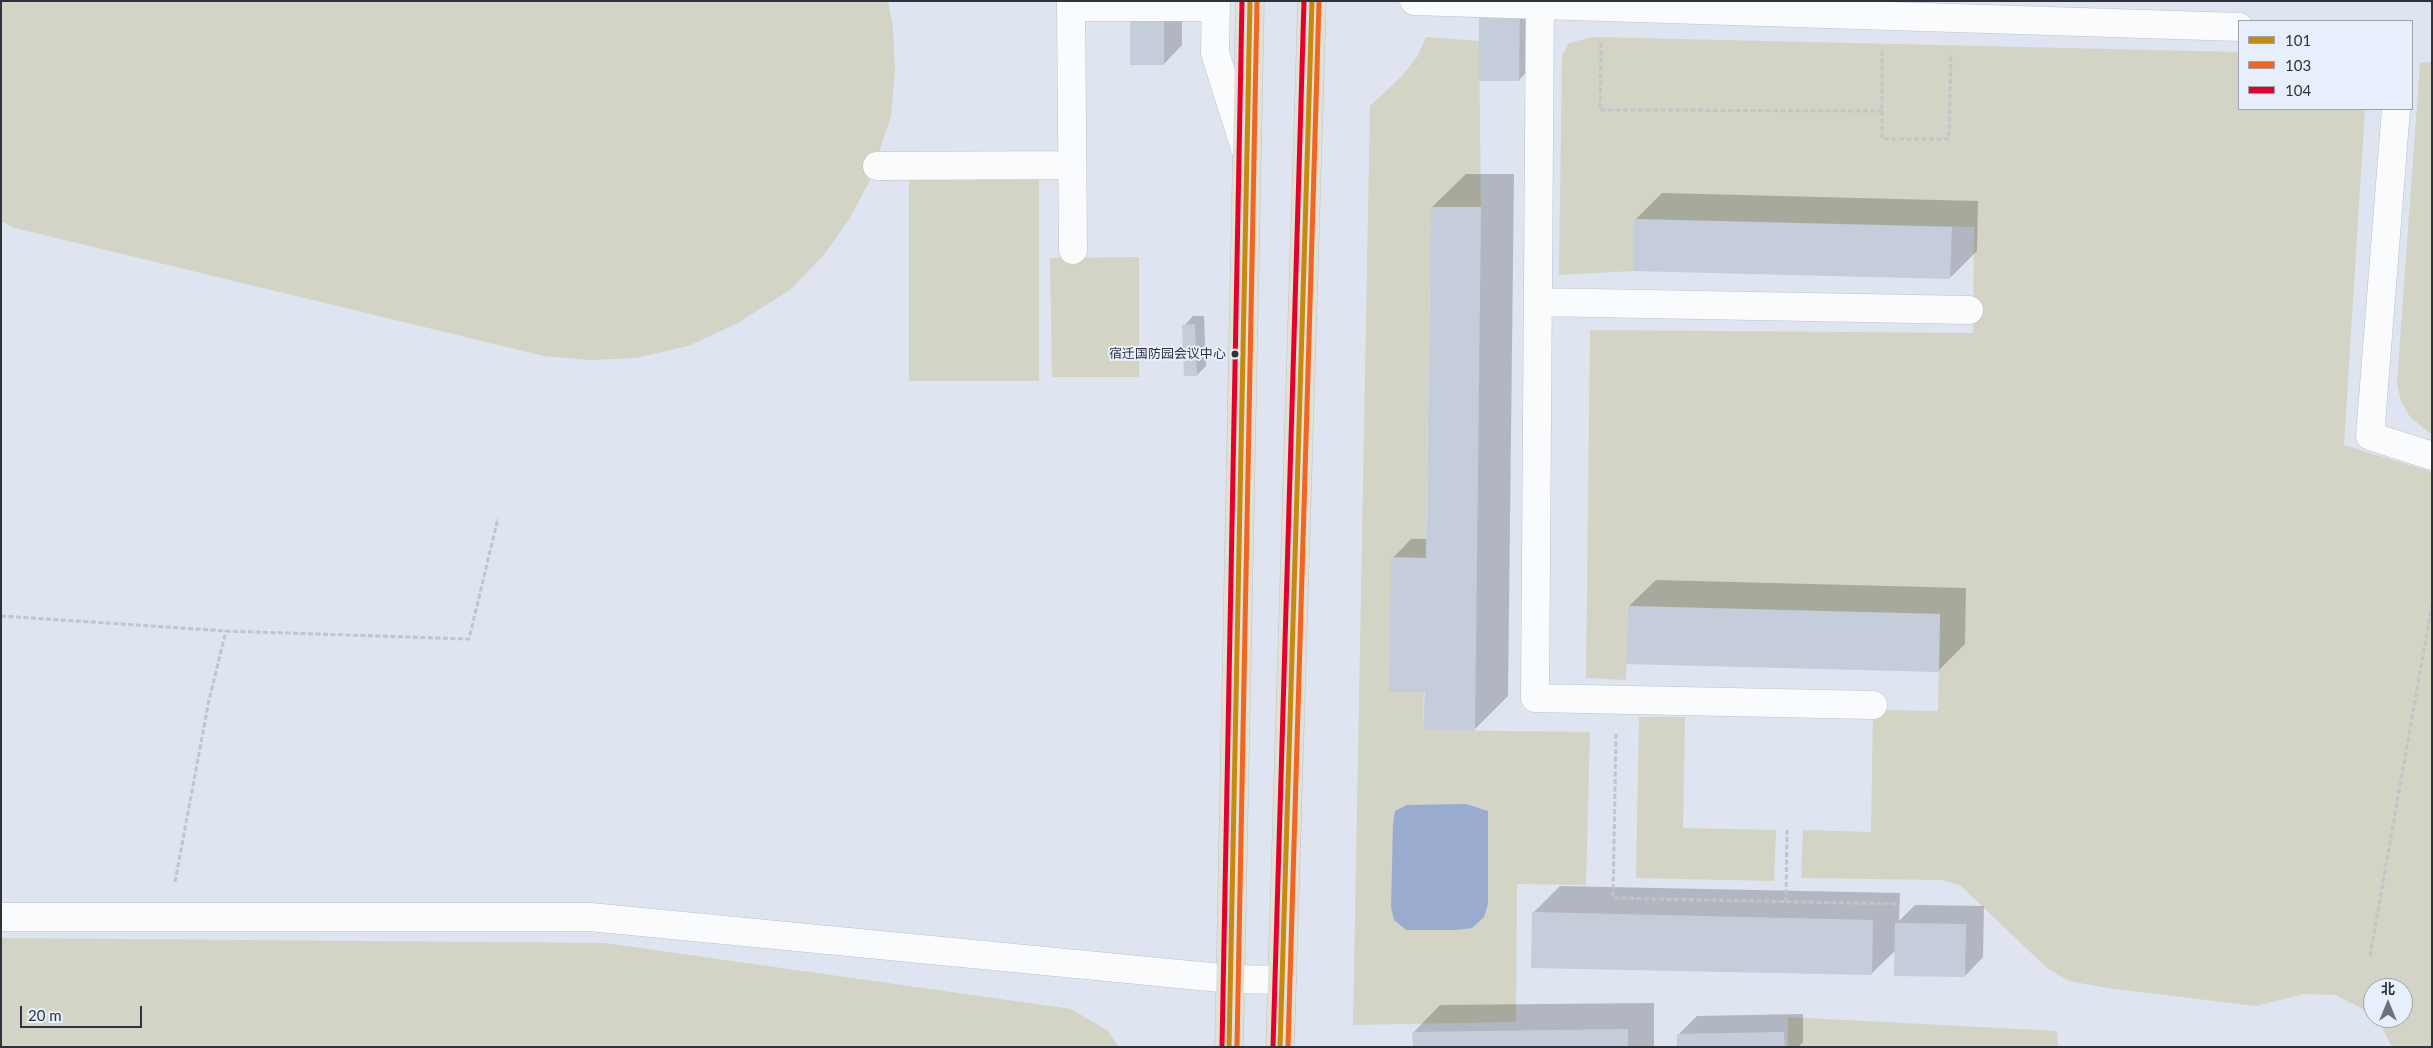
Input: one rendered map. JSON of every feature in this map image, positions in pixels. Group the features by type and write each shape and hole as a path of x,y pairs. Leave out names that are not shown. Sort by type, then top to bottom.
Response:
{"main road":[{"path":"1229,1047 1250,1"},
{"path":"1280,1047 1312,1"}],"street":[{"path":"1414,1 1540,3 1601,8 1882,16 1916,9 1952,18 2170,13 2238,27"},
{"path":"1540,3 1535,698 1617,698 1873,705"},
{"path":"1073,250 1071,4 1216,4 1215,53 1247,153"},
{"path":"2396,110 2370,436 2432,456"},
{"path":"876,166 1072,165"},
{"path":"1538,302 1969,310"},
{"path":"1,917 590,918 1231,979 1282,980"}],"path":[{"path":"1601,8 1600,110 1882,111"},
{"path":"1882,16 1882,139 1949,139 1952,18"},
{"path":"1,616 226,631 469,639 498,518"},
{"path":"2370,956 2432,604"},
{"path":"169,918 209,700 226,631"},
{"path":"1617,698 1613,898 1897,904"},
{"path":"1786,902 1787,830"}],"shaded area":[{"path":"1,1 888,1 893,28 895,69 891,116 869,182 850,218 824,255 790,290 736,324 688,346 636,358 590,360 544,356 15,228 1,221"},
{"path":"1426,37 1479,41 1481,207 1431,207 1423,730 1590,732 1586,885 1517,884 1516,1022 1353,1025 1370,106 1403,75 1417,57"},
{"path":"1592,37 2238,52 2238,110 2365,110 2344,445 2432,472 2432,1047 2392,1047 2382,1028 2413,1028 2413,978 2363,978 2363,1009 2335,995 2304,994 2256,1006 2107,988 2069,981 2048,969 1961,886 1943,880 1801,878 1803,830 1871,832 1873,710 1938,711 1940,614 1628,606 1626,680 1586,678 1590,330 1973,333 1974,227 1635,219 1633,271 1559,275 1562,55 1569,43"},
{"path":"2432,62 2432,435 2410,417 2401,401 2397,383 2420,63"},
{"path":"909,171 1039,171 1039,381 909,381"},
{"path":"1139,257 1139,377 1052,377 1050,258"},
{"path":"1639,717 1685,717 1683,828 1776,830 1774,881 1636,878"},
{"path":"1,938 605,943 1071,1009 1108,1031 1119,1047 1,1047"},
{"path":"1788,1017 2057,1031 2058,1047 1788,1047"}],"water":[{"path":"1466,804 1488,811 1488,904 1484,917 1472,928 1456,930 1406,930 1394,920 1391,907 1395,811 1407,805"}],"building":[{"path":"1130,1 1164,1 1164,65 1130,65"},
{"path":"1479,1 1520,1 1519,81 1479,81"},
{"path":"1431,207 1481,207 1475,731 1423,730 1425,692 1389,692 1391,557 1426,558"},
{"path":"1634,219 1952,227 1950,279 1633,271"},
{"path":"1195,324 1197,376 1184,376 1182,325"},
{"path":"1628,606 1940,614 1939,672 1626,664"},
{"path":"1532,912 1873,920 1872,975 1531,968"},
{"path":"1895,923 1966,924 1965,977 1894,976"},
{"path":"1628,1029 1628,1047 1413,1047 1412,1032"},
{"path":"1784,1032 1785,1047 1677,1047 1677,1034"}],"transit line":[{"name":"104","path":"1222,1047 1242,1"},
{"name":"101","path":"1229,1047 1250,1"},
{"name":"103","path":"1237,1047 1257,1"},
{"name":"104","path":"1273,1047 1304,1"},
{"name":"101","path":"1280,1047 1312,1"},
{"name":"103","path":"1288,1047 1319,1"}],"place":[{"name":"宿迁国防园会议中心","path":"1235,354"}]}
